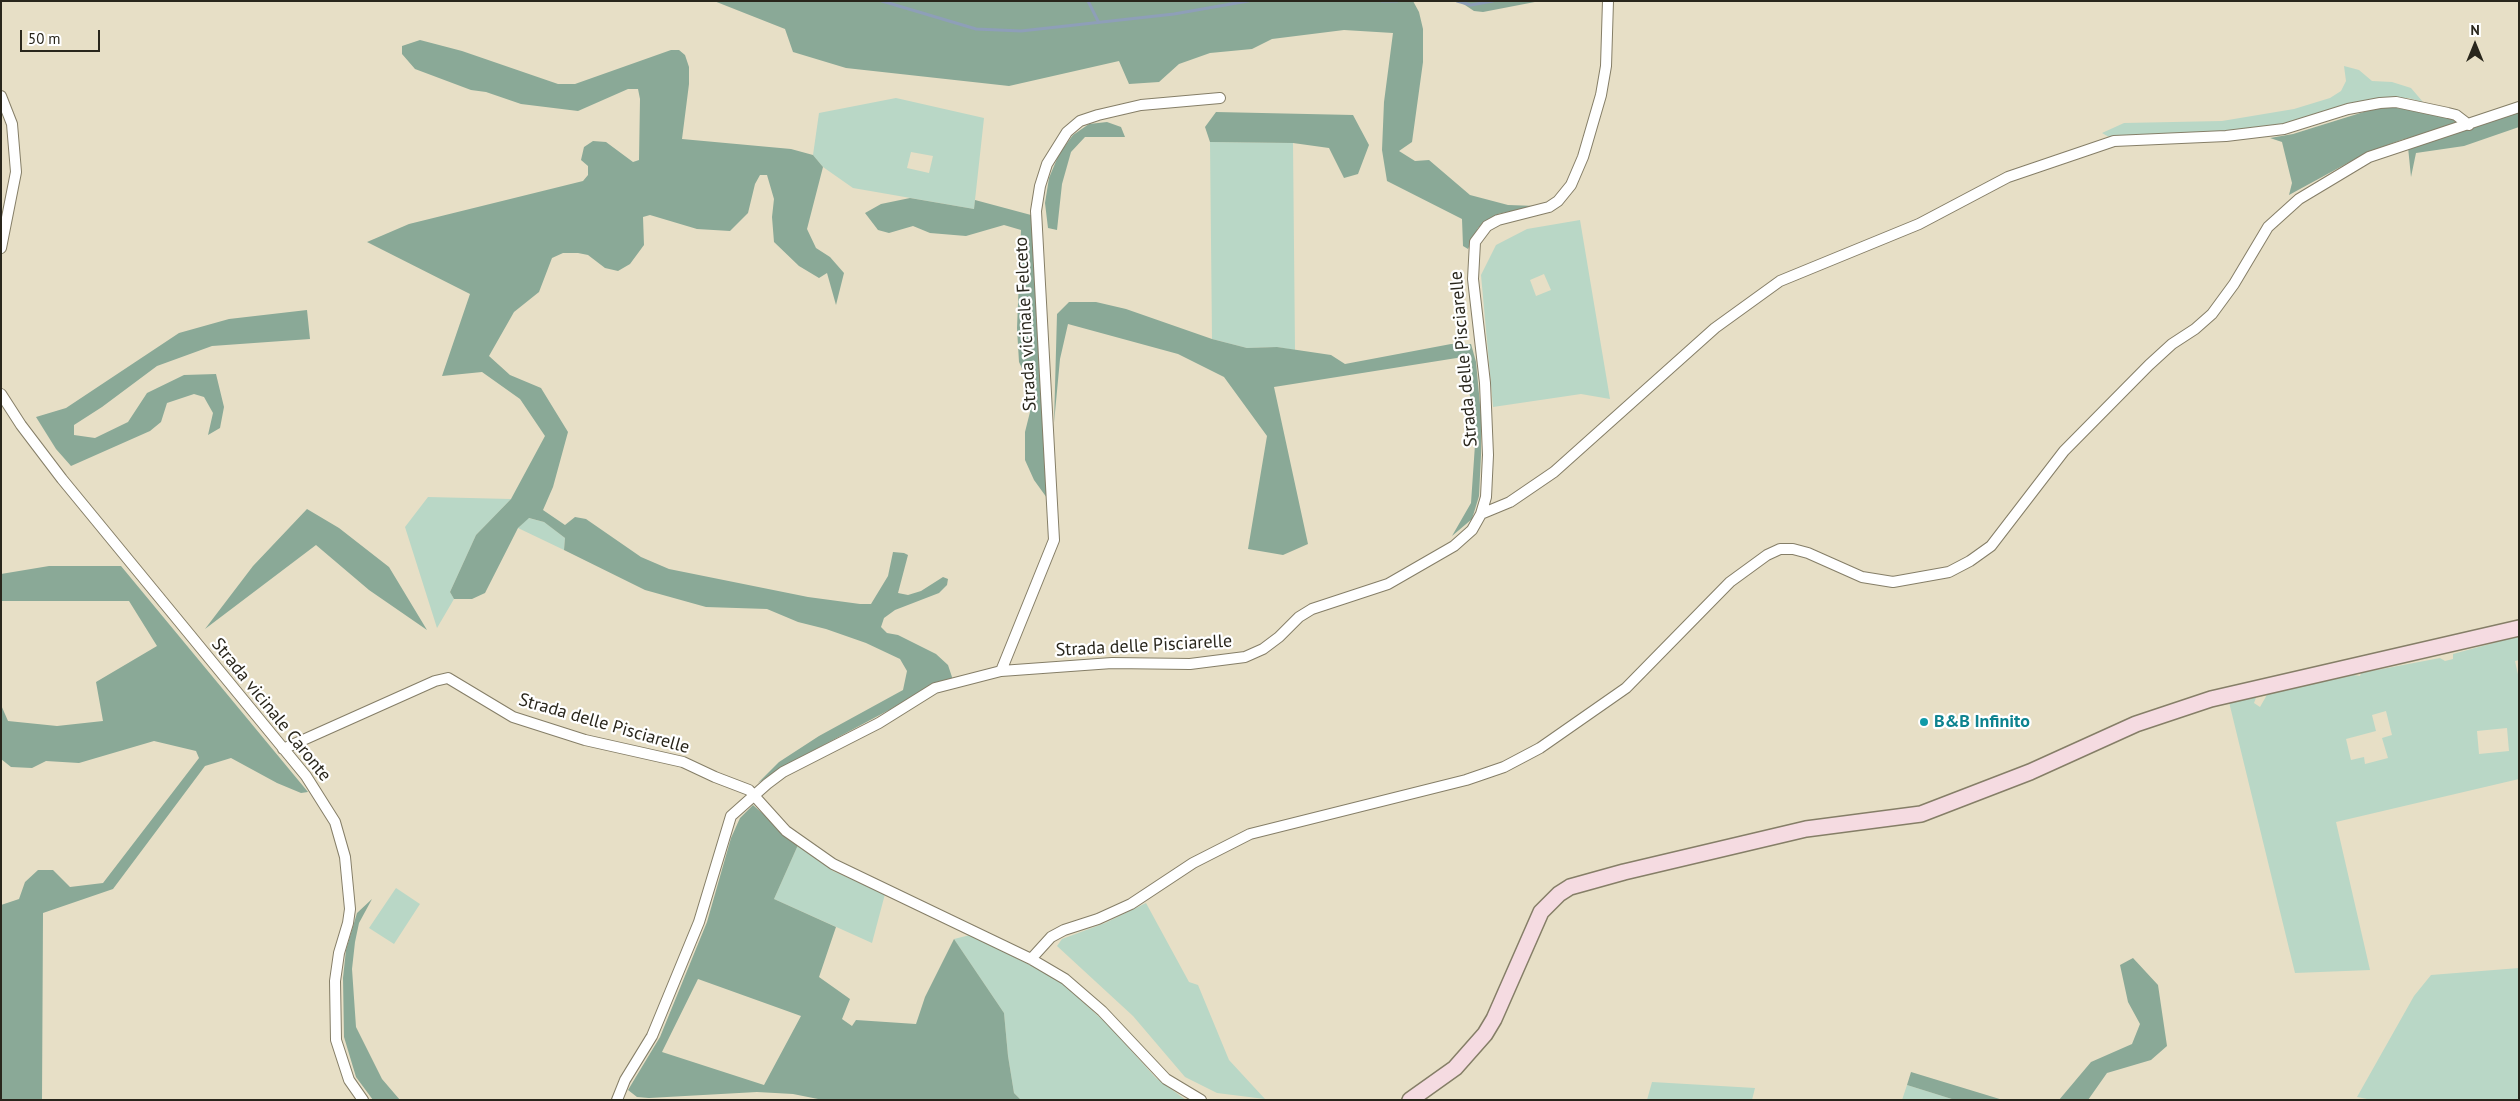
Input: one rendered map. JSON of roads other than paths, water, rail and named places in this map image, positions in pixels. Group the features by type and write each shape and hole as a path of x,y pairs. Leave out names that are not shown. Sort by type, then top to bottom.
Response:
{"main road":[{"path":"1410,1100 1437,1083 1472,1052 1494,1019 1541,912 1559,894 1570,887 1806,829 1852,821 1899,818 1922,814 2023,775 2136,724 2211,699 2519,628"}],"street":[{"name":"Strada delle Pisciarelle","path":"617,1100 625,1080 652,1036 699,922 731,816 755,794 791,768 879,723 935,688 1001,671 1112,663 1190,664 1245,657 1263,649 1279,637 1299,617 1312,609 1388,584 1423,567 1454,546 1472,530 1481,514 1486,497 1488,455 1485,383 1473,279 1475,242 1487,226 1510,216 1549,207 1558,201 1571,185 1583,158 1606,66 1608,1"},
{"path":"1,96 12,124 16,172 1,248"},
{"name":"Strada vicinale Felceto","path":"1001,671 1051,553 1055,530 1049,460 1036,211 1040,186 1047,164 1068,132 1080,121 1098,115 1141,106 1220,98"},
{"path":"1481,514 1510,502 1554,472 1715,328 1780,281 1919,224 2008,177 2114,141 2226,136 2284,129 2348,109 2380,103 2396,102 2448,112 2456,115 2469,126"},
{"path":"1031,959 1051,938 1064,930 1132,904 1192,863 1250,834 1466,780 1504,767 1533,752 1626,688 1730,582 1752,564 1780,549 1793,549 1808,553 1862,577 1877,581 1911,580 1948,572 1970,562 1991,546 2064,451 2149,365 2172,344 2195,329 2212,314 2234,284 2268,227 2299,199 2369,158 2469,126 2519,107"},
{"name":"Strada vicinale Caronte","path":"1,394 21,425 68,486 283,749 322,799 335,822 345,857 350,909 348,923 338,953 335,982 336,1040 349,1080 363,1100"},
{"name":"Strada delle Pisciarelle","path":"283,749 435,681 448,678 513,717 585,740 672,758 749,790 755,794 773,818 786,831 833,864 1031,959 1065,979 1102,1011 1166,1079 1201,1100"}],"waterway":[{"path":"882,1 976,29 1021,31 1174,14 1248,1"},
{"path":"1088,1 1098,21"},
{"path":"1382,1 1397,1"},
{"path":"1457,1 1471,5 1493,1"}],"place":[{"name":"B&B Infinito","path":"1924,722"}]}
